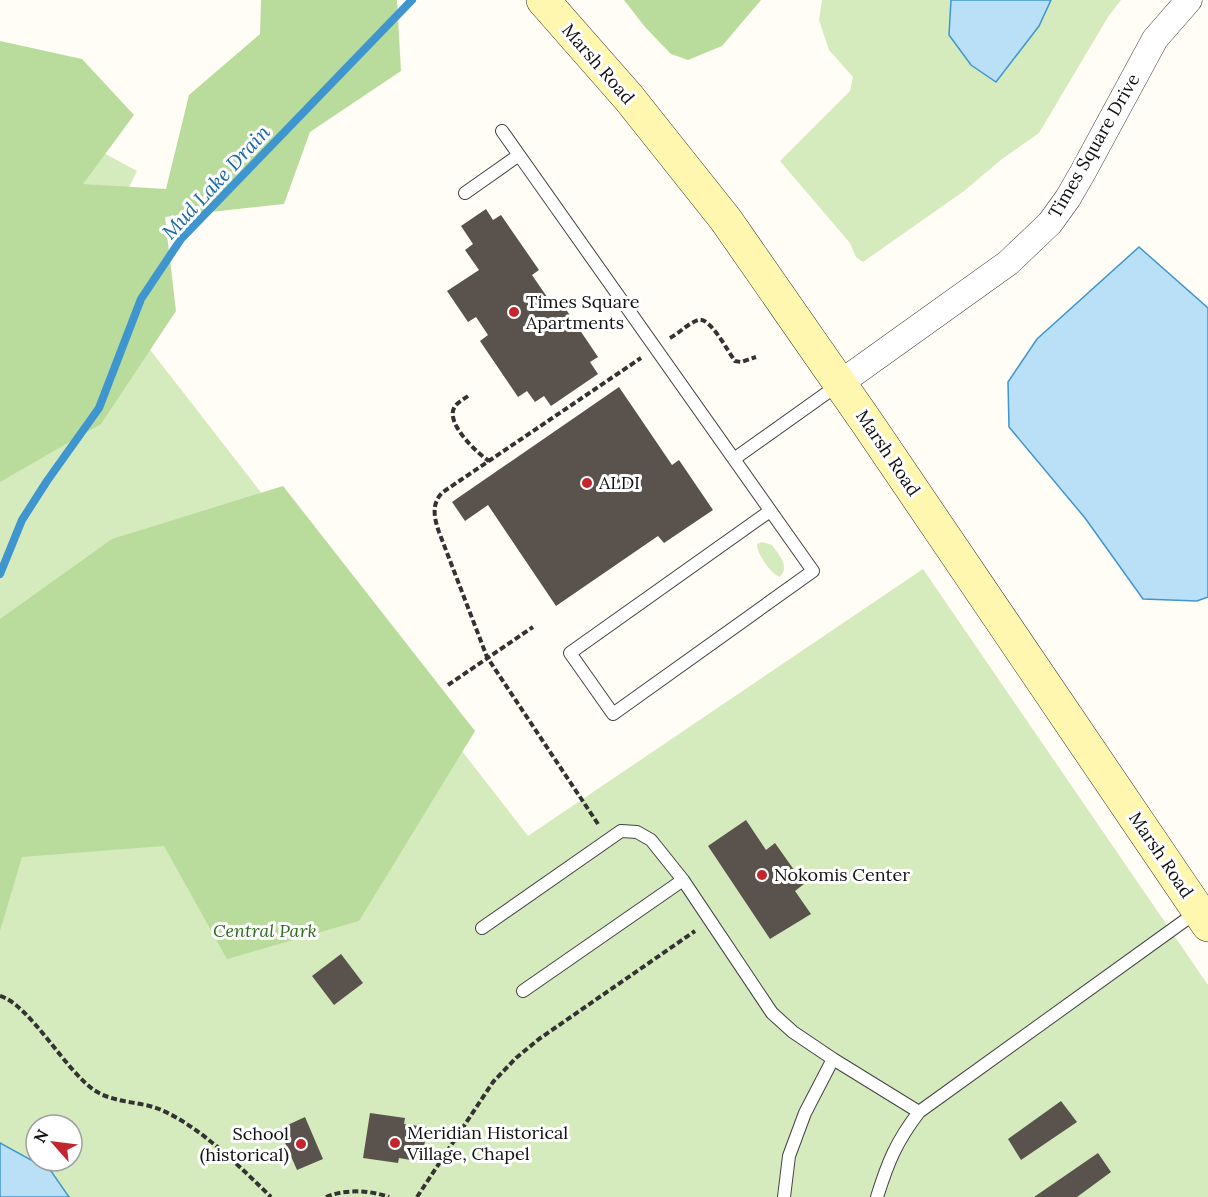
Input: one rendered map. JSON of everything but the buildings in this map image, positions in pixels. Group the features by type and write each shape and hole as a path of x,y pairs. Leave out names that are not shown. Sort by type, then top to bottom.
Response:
{"main road":[{"name":"Marsh Road","path":"543,0 628,98 726,220 1205,913"}],"street":[{"name":"Times Square Drive","path":"839,384 1008,263 1050,223 1083,172 1155,39 1189,0"}],"lane":[{"path":"502,131 813,571 613,714 570,653 770,511"},
{"path":"465,193 519,154"},
{"path":"734,459 839,384"},
{"path":"482,928 621,831 637,832 651,840 683,880 772,1013 793,1032 833,1059 919,1112"},
{"path":"523,991 683,880"},
{"path":"878,1197 888,1161 905,1130 919,1112 1205,913"},
{"path":"784,1197 789,1156 805,1113 833,1059"}],"path":[{"path":"669,339 701,319 710,325 735,361 741,362 756,357"},
{"path":"609,840 487,657 439,532 434,512 438,497 443,492 642,358"},
{"path":"468,396 454,407 455,426 481,456 489,461"},
{"path":"448,685 533,627"},
{"path":"417,1197 487,1090 516,1058 539,1039 711,921"},
{"path":"0,996 7,998 26,1015 76,1073 94,1090 109,1098 158,1109 180,1120 232,1160 271,1197"},
{"path":"326,1197 348,1191 365,1191 389,1197"}],"green space":[{"path":"261,0 397,0 401,71 310,132 284,204 165,217 176,311 101,424 0,482 0,41 82,59 134,115 83,184 166,189 189,95 260,34"},
{"path":"624,0 761,0 722,46 688,60 671,54 645,27"},
{"path":"822,0 1121,0 1108,17 1039,133 1002,159 964,191 863,262 856,257 850,243 780,161 850,91 853,77 829,50 819,20"},
{"name":"Central Park","path":"0,97 137,171 88,270 528,836 923,569 1208,985 1208,1197 0,1197"},
{"path":"283,486 475,731 359,921 227,959 164,846 22,857 0,931 0,619 112,539"},
{"path":"762,542 772,545 782,561 784,569 780,577 762,558 757,544"}],"water":[{"path":"951,0 1051,0 1039,26 996,82 971,65 949,35"},
{"path":"1139,247 1208,308 1208,597 1197,601 1143,599 1085,518 1009,427 1008,382 1037,339"},
{"path":"0,1143 24,1156 24,1173 52,1173 69,1197 0,1197"}],"waterway":[{"name":"Mud Lake Drain","path":"0,574 22,520 99,408 141,299 181,239 412,0"}],"place":[{"name":"Times Square Apartments","path":"514,312"},
{"name":"ALDI","path":"587,483"},
{"name":"Nokomis Center","path":"762,875"},
{"name":"Meridian Historical Village, Chapel","path":"395,1143"},
{"name":"School (historical)","path":"301,1144"}]}
